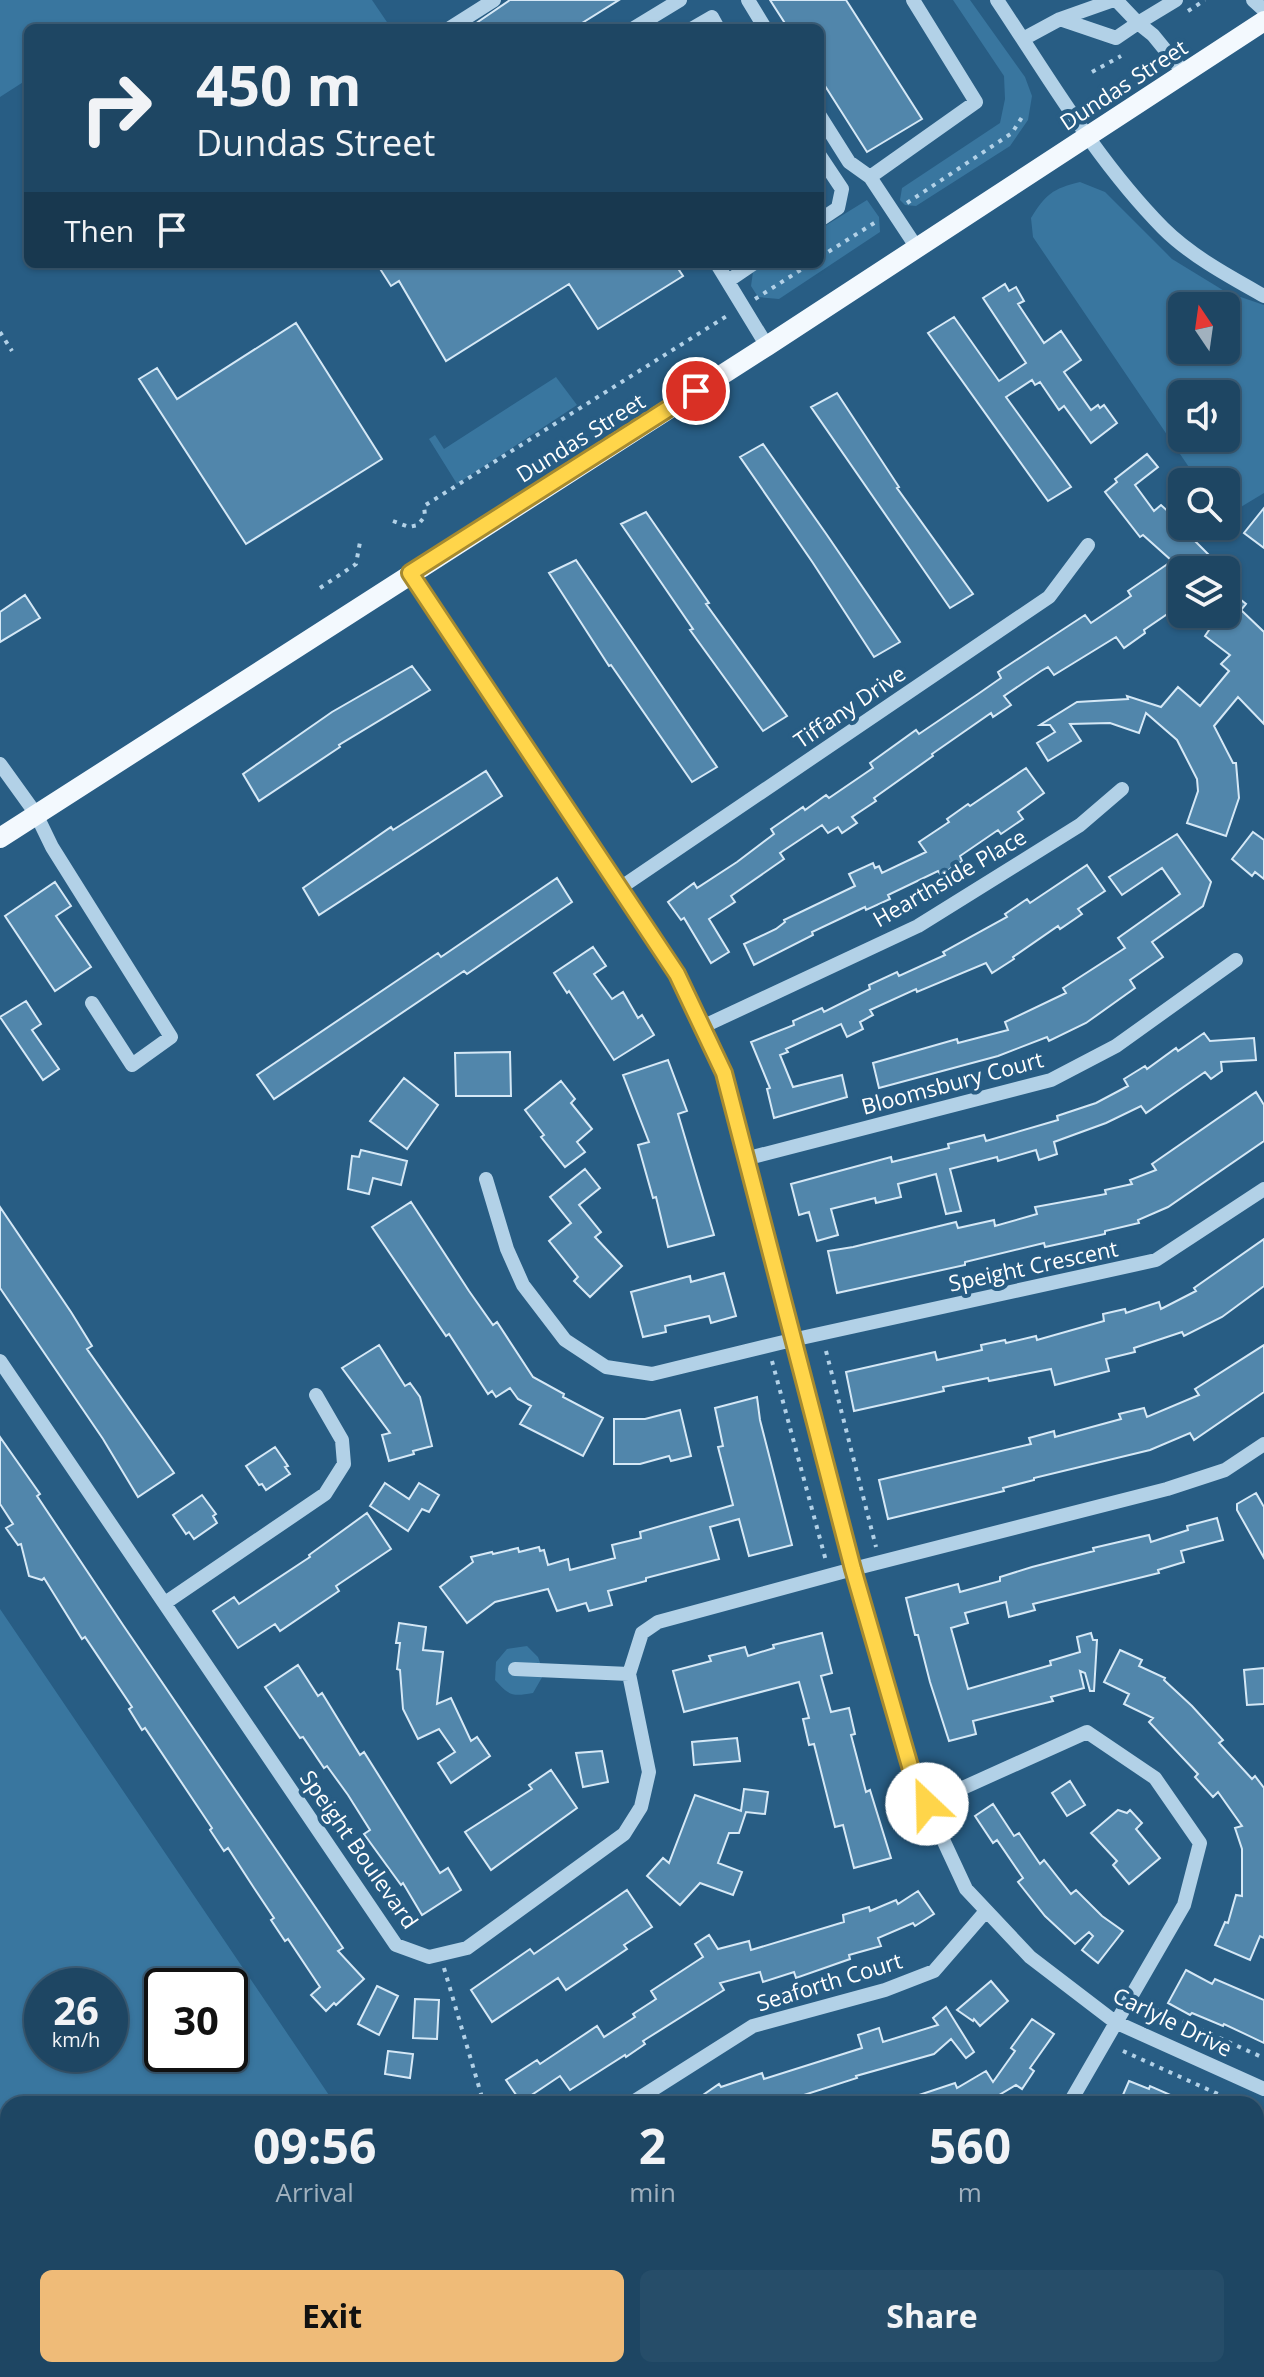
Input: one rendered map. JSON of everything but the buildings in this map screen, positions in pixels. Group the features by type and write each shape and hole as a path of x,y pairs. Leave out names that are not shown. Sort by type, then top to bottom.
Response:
{"main road":[{"name":"Dundas Street","path":"0,838 767,346 1264,21"}],"street":[{"path":"456,24 494,0"},
{"path":"641,24 680,0"},
{"path":"748,0 763,24"},
{"path":"870,177 976,102 913,0"},
{"path":"997,0 1111,169 1165,229 1222,272 1264,296"},
{"path":"1023,39 1060,19 1115,0 1153,35 1184,73"},
{"path":"1060,19 1116,38 1176,0"},
{"path":"1253,0 1264,10"},
{"path":"700,24 712,17 716,24"},
{"path":"824,122 849,162 870,177 917,248"},
{"path":"824,162 842,189 838,208 824,217"},
{"path":"720,268 767,346"},
{"path":"728,281 747,268"},
{"name":"Tiffany Drive","path":"620,888 1049,597 1088,545"},
{"name":"Carlyle Drive","path":"410,573 677,974 724,1073 853,1569 912,1773 966,1889 1030,1957 1115,2022 1264,2089"},
{"path":"0,764 36,814 52,847 171,1037 132,1065 92,1003"},
{"name":"Hearthside Place","path":"702,1027 918,926 1080,825 1122,789"},
{"name":"Bloomsbury Court","path":"745,1159 1051,1080 1116,1046 1236,960"},
{"name":"Speight Crescent","path":"486,1179 507,1249 523,1285 565,1340 606,1367 652,1374 1156,1260 1264,1189"},
{"name":"Speight Boulevard","path":"0,1361 396,1945 429,1957 467,1948 624,1834 641,1807 649,1772 629,1674 642,1633 658,1622 853,1569"},
{"path":"165,1603 325,1494 344,1464 342,1440 316,1395"},
{"path":"853,1569 1167,1489 1225,1470 1264,1444"},
{"path":"515,1669 629,1674"},
{"path":"927,1804 1087,1732 1155,1778 1200,1843 1184,1905 1073,2096"},
{"name":"Seaforth Court","path":"643,2096 753,2026 885,1990 934,1971 986,1911"}],"path":[{"path":"1092,72 1130,50"},
{"path":"905,205 1012,133 1024,114"},
{"path":"824,254 875,222"},
{"path":"758,297 804,268"},
{"path":"393,521 409,527 418,525 425,516 424,506 724,317"},
{"path":"0,332 12,351"},
{"path":"320,588 356,564 360,542"},
{"path":"826,1351 876,1547"},
{"path":"772,1361 827,1563"},
{"path":"442,1953 445,1976 482,2096"},
{"path":"1149,2006 1264,2058"},
{"path":"1123,2051 1222,2096"}],"shaded area":[{"path":"0,0 372,0 388,24 24,24 24,82 0,97"},
{"path":"953,0 970,0 1025,77 1032,96 1028,120 1010,146 916,206 905,205 900,200 902,188 1000,123 1005,99 1004,76"},
{"path":"1080,182 1105,192 1172,259 1226,292 1168,292 1168,364 1240,364 1240,297 1264,305 1264,493 1240,508 1240,468 1190,468 1179,452 1240,452 1240,380 1168,380 1168,436 1033,237 1031,218 1056,190"},
{"path":"867,200 879,217 880,232 779,299 758,297 751,286 753,272 759,268 824,268 824,227"},
{"path":"556,377 577,405 457,484 429,439 435,435 444,449"},
{"path":"0,1609 243,1968 144,1968 144,2072 248,2072 248,1975 330,2096 0,2096"},
{"path":"527,1646 538,1657 544,1674 533,1693 511,1694 495,1680 496,1662 507,1649"}],"route":[{"path":"696,391 410,573 677,974 724,1073 853,1569 912,1773 927,1804"}]}
